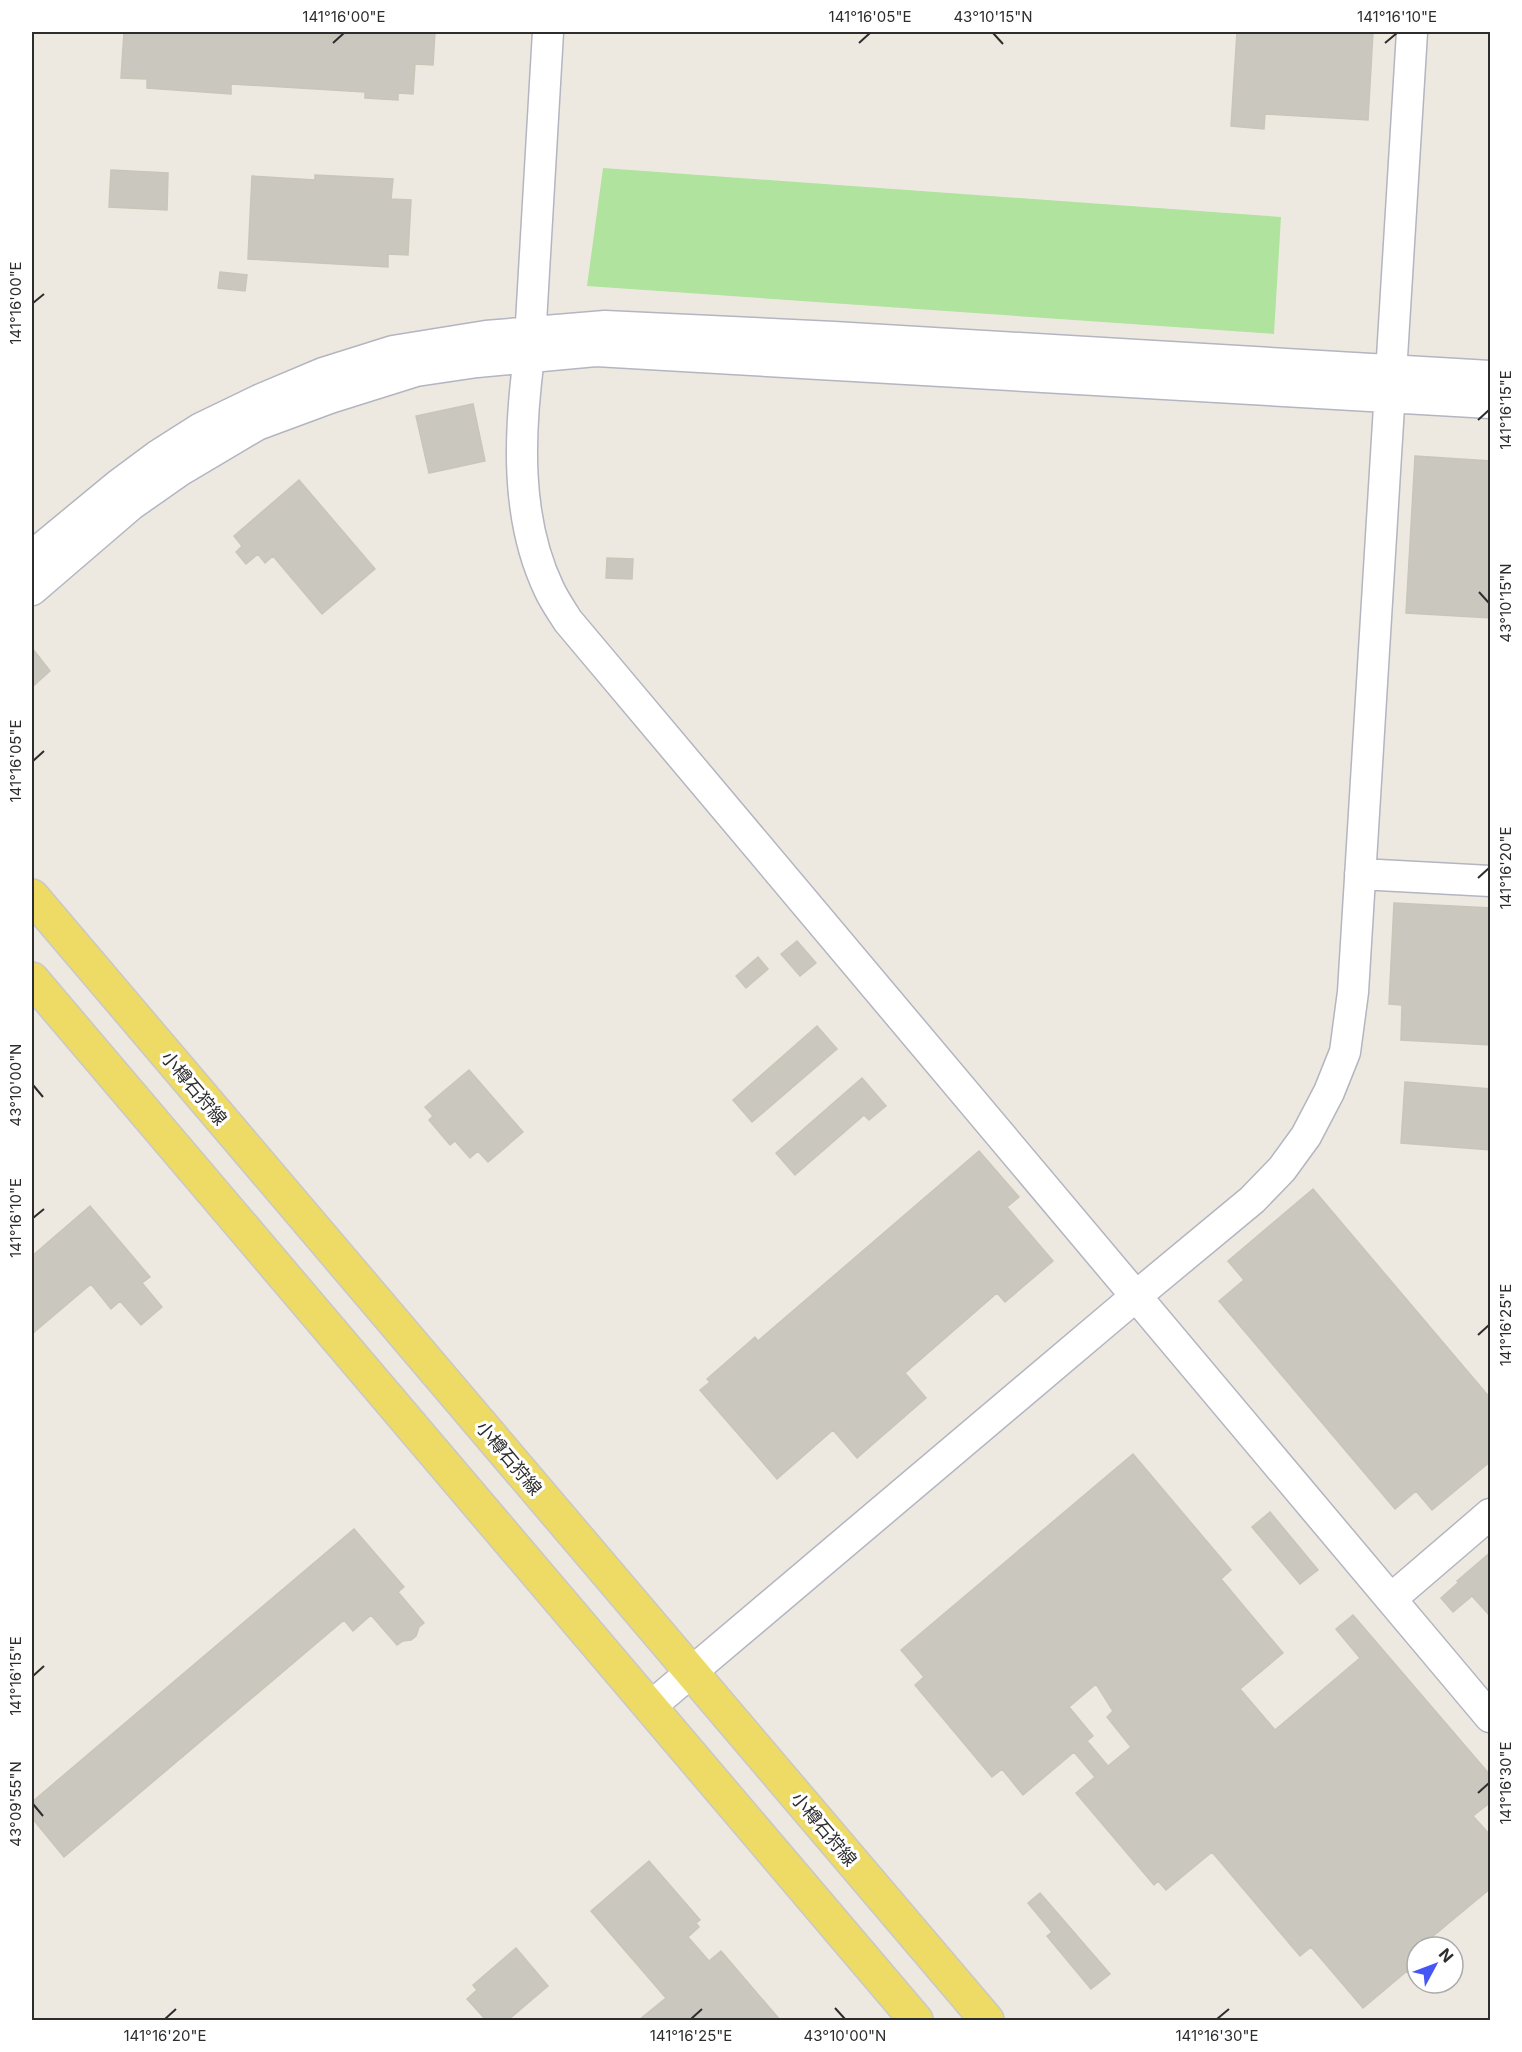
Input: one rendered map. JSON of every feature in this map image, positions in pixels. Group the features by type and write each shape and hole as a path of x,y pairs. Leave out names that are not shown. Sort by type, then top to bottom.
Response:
{"main road":[{"name":"小樽石狩線","path":"32,896 987,2020"},
{"path":"32,979 916,2020"}],"street":[{"path":"548,32 522,448 525,508 535,552 549,590 568,621 1491,1717"},
{"path":"650,1707 1135,1296 1252,1200 1282,1169 1306,1136 1329,1092 1345,1052 1353,992 1412,32"},
{"path":"32,590 131,505 182,470 257,425 330,398 417,371 477,362 530,345 606,326 834,337 1391,384 1491,403"},
{"path":"32,556 157,456 201,428 259,400 323,373 393,351 486,336 530,345"},
{"path":"1391,384 1491,376"},
{"path":"1360,874 1491,881"},
{"path":"1391,1599 1491,1514"}],"green space":[{"path":"603,168 1281,217 1274,334 587,286"}],"building":[{"path":"124,32 435,32 433,65 415,64 413,94 398,93 398,100 365,98 365,92 231,84 231,94 147,88 147,79 121,78"},
{"path":"1237,32 1373,32 1368,120 1265,114 1264,129 1231,126"},
{"path":"111,170 168,173 167,210 109,207"},
{"path":"315,175 393,179 391,199 411,200 408,255 388,254 388,267 248,259 252,176 315,180"},
{"path":"220,272 247,275 245,291 218,288"},
{"path":"473,404 485,461 429,473 416,416"},
{"path":"1415,456 1491,461 1491,618 1406,613"},
{"path":"299,480 375,569 322,614 273,556 265,563 258,554 246,564 236,552 242,546 234,536"},
{"path":"607,558 633,559 632,579 606,578"},
{"path":"32,648 50,671 32,687"},
{"path":"1394,903 1491,908 1491,1045 1401,1040 1402,1005 1389,1004"},
{"path":"797,941 816,963 800,976 781,954"},
{"path":"758,957 768,969 746,988 736,976"},
{"path":"817,1026 837,1049 752,1122 733,1100"},
{"path":"469,1070 523,1132 488,1162 478,1151 470,1158 455,1141 450,1145 429,1120 433,1116 425,1107"},
{"path":"862,1078 886,1106 869,1120 864,1115 795,1175 776,1153"},
{"path":"1405,1082 1491,1089 1491,1150 1401,1143"},
{"path":"979,1151 1019,1197 1007,1207 1053,1261 1005,1302 997,1293 905,1373 926,1398 857,1458 833,1430 777,1479 700,1390 710,1382 707,1379 755,1337 758,1341"},
{"path":"1313,1189 1491,1399 1491,1461 1432,1510 1416,1491 1395,1509 1219,1301 1244,1280 1228,1261"},
{"path":"90,1206 150,1277 142,1283 162,1307 141,1325 120,1301 111,1309 91,1284 32,1334 32,1256"},
{"path":"1133,1454 1231,1570 1221,1579 1283,1653 1240,1689 1275,1730 1360,1658 1336,1629 1353,1615 1491,1776 1491,1802 1473,1816 1491,1836 1491,1888 1434,1935 1405,1935 1405,1973 1363,2008 1311,1947 1300,1956 1212,1852 1166,1890 1158,1881 1154,1885 1076,1793 1095,1777 1074,1752 1023,1795 1002,1769 992,1777 915,1685 924,1677 901,1650","holes":["1096,1684 1113,1711 1107,1717 1131,1747 1108,1766 1087,1741 1093,1736 1069,1707"]},
{"path":"1270,1512 1318,1570 1300,1584 1252,1527"},
{"path":"354,1529 404,1587 398,1592 424,1623 419,1627 416,1636 397,1645 371,1615 353,1631 344,1620 64,1857 32,1818 32,1802"},
{"path":"1491,1552 1491,1617 1472,1596 1453,1612 1441,1598"},
{"path":"649,1861 700,1920 696,1923 699,1927 688,1937 709,1961 721,1951 780,2020 639,2020 666,1998 591,1911"},
{"path":"1040,1893 1110,1974 1091,1989 1047,1936 1052,1932 1028,1903"},
{"path":"516,1948 548,1986 508,2020 486,2020 467,1999 477,1990 473,1985"}]}
